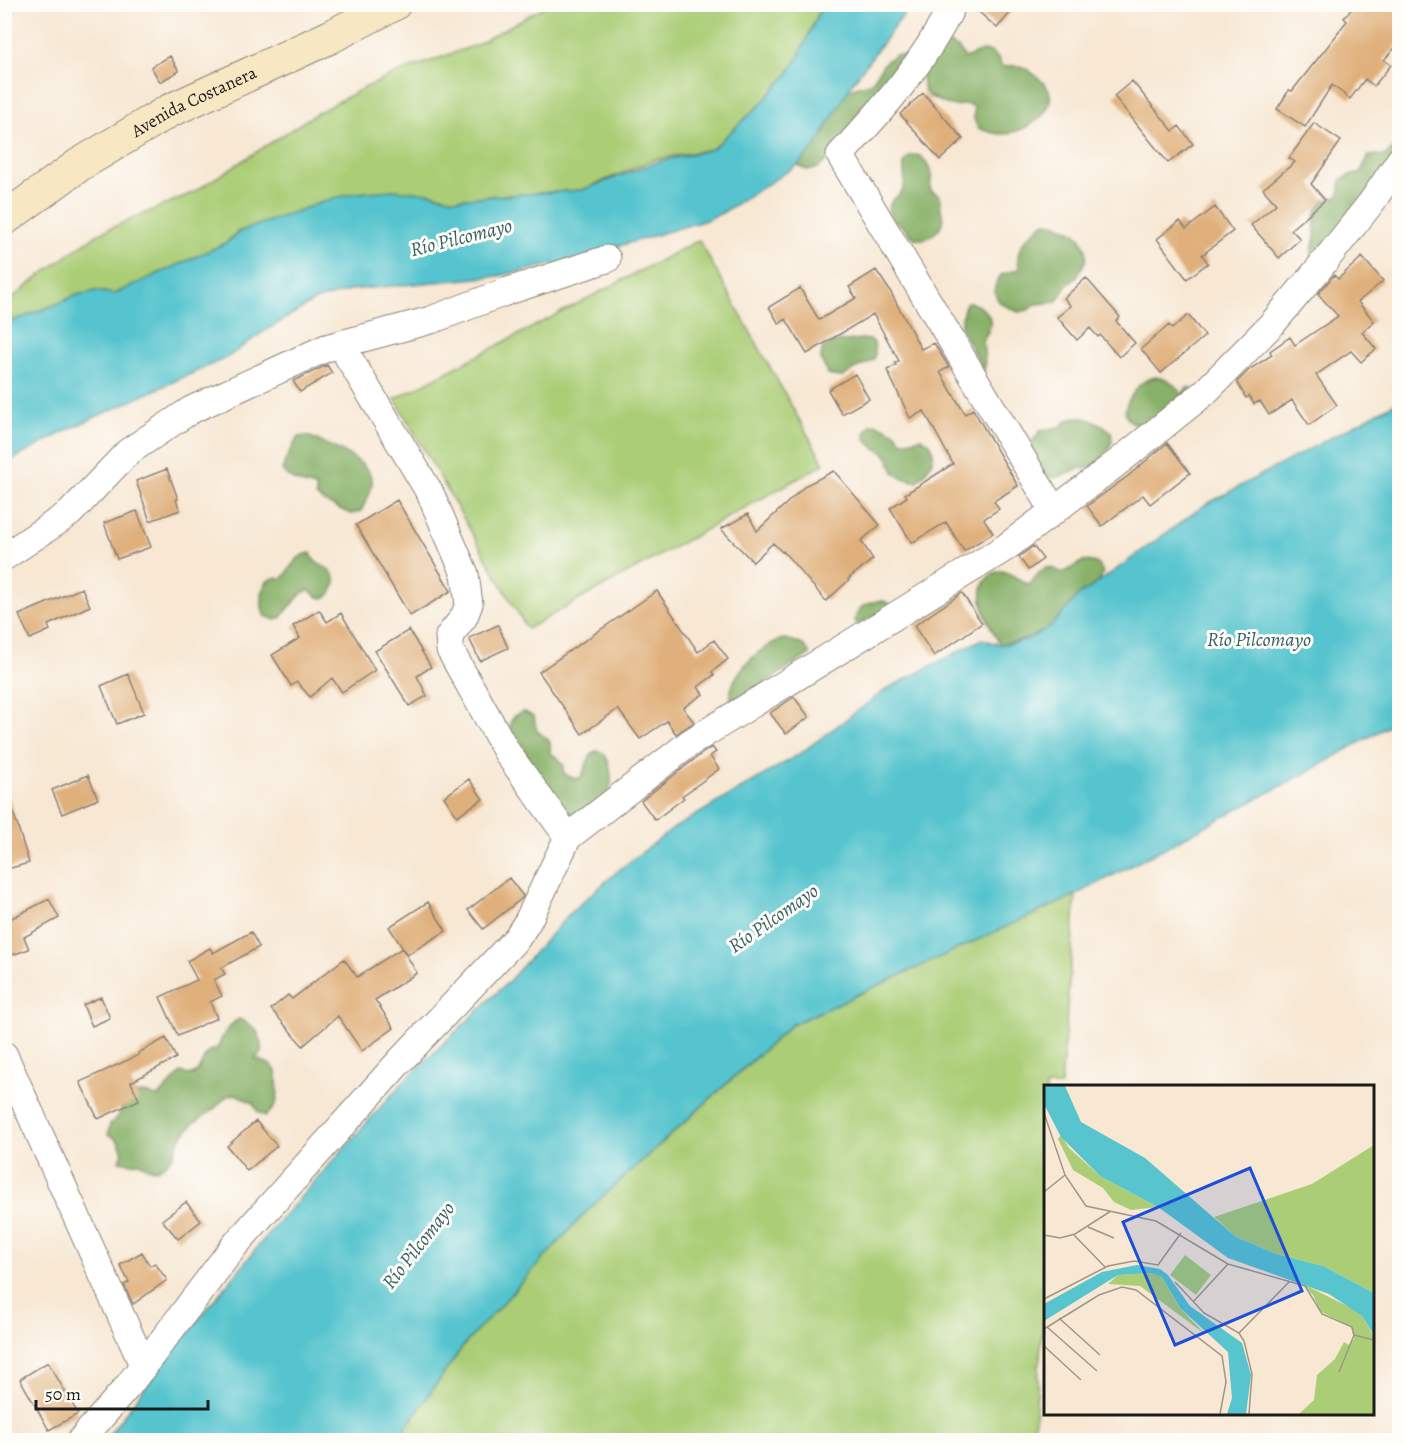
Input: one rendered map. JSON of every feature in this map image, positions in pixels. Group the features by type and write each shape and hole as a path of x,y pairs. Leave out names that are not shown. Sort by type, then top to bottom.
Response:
{"street":[{"name":"Avenida Costanera","path":"4,219 79,165 169,111 330,37 394,4"},
{"path":"953,4 917,65 877,116 840,155 1054,512"},
{"path":"81,1440 144,1367 236,1245 400,1061 517,938 528,921 568,837 691,742 1005,548 1204,393 1265,332 1317,271 1371,203 1400,160"},
{"path":"4,557 70,513 128,452 191,410 326,348 431,320 508,291 607,259"},
{"path":"341,345 430,493 465,574 469,604 464,617 449,636 450,650 508,754 568,837"},
{"path":"4,1055 144,1367"}],"green space":[{"path":"547,5 822,5 798,58 787,75 761,104 712,149 653,160 582,190 454,199 430,193 238,231 226,243 114,294 96,291 77,295 5,324 4,305 37,278 102,232 194,192 317,113 356,92 397,73 476,45"},
{"path":"950,44 959,49 965,58 982,51 991,52 998,58 1002,67 1020,66 1043,82 1049,91 1050,102 1041,117 1017,131 1001,134 989,132 978,128 974,119 974,106 946,104 928,96 923,88 922,68 940,45"},
{"path":"895,55 906,57 840,148 818,168 807,170 796,164 824,134 839,99 850,89 871,83 885,62"},
{"path":"1399,139 1399,170 1312,258 1318,209 1325,200 1339,195 1341,180 1349,175 1359,174 1369,156 1386,155"},
{"path":"917,155 922,157 929,168 931,191 940,196 943,215 942,223 937,231 924,239 912,236 894,220 888,211 892,201 904,187 906,159"},
{"path":"1045,222 1054,223 1074,232 1086,249 1086,259 1077,277 1067,285 1056,302 1036,304 1028,310 1018,312 999,302 994,292 996,283 1001,275 1019,269 1018,258 1021,247"},
{"path":"699,240 824,464 527,629 395,399"},
{"path":"970,302 986,312 990,321 988,333 983,339 984,371 960,328 964,308 966,303"},
{"path":"871,340 874,343 874,359 843,377 828,374 821,360 822,349 835,342"},
{"path":"1156,377 1171,383 1178,389 1181,396 1187,388 1192,388 1147,426 1130,421 1125,410 1127,404 1141,384"},
{"path":"1076,417 1095,421 1112,432 1112,442 1102,459 1085,469 1079,468 1051,478 1033,469 1024,453 1040,431 1060,427"},
{"path":"877,424 896,433 902,442 921,438 930,443 932,459 928,469 917,482 896,474 887,456 868,442 865,433 871,425"},
{"path":"308,436 348,455 366,468 371,476 372,485 361,511 351,514 324,502 316,496 316,487 293,479 282,470 298,437"},
{"path":"311,553 315,561 329,569 334,576 335,583 331,593 320,598 309,590 302,593 280,618 275,620 265,616 262,596 267,582 272,579 282,579 297,559"},
{"path":"1084,561 1094,562 1100,567 1103,573 1099,582 1079,595 1052,625 1028,638 1000,644 988,622 981,596 982,588 988,577 1001,571 1012,574 1027,584 1045,568 1050,567 1063,572"},
{"path":"884,601 893,606 857,625 855,620 860,609 866,604"},
{"path":"784,639 802,645 810,654 733,704 731,695 733,685 746,664 765,647"},
{"path":"521,712 534,717 536,728 550,742 550,753 564,766 563,771 566,775 576,779 581,777 595,751 601,752 606,757 611,774 609,791 602,801 582,818 563,811 553,794 540,784 526,761 524,747 515,739 510,730 511,720"},
{"path":"1076,895 1061,1085 1044,1085 1044,1309 1033,1440 397,1440 464,1345 588,1210 791,1025"},
{"path":"239,1019 254,1028 259,1036 262,1053 255,1059 269,1064 276,1072 278,1097 273,1109 265,1116 258,1112 253,1103 236,1094 227,1096 212,1111 195,1122 181,1137 173,1155 157,1169 147,1168 139,1162 119,1161 123,1153 121,1146 117,1139 108,1134 110,1124 116,1120 123,1101 138,1094 159,1096 182,1072 193,1075 199,1069 206,1054 218,1047 229,1027"}],"water":[{"path":"822,5 909,5 853,82 815,147 799,164 722,213 703,221 565,262 498,276 351,290 314,301 260,334 228,357 67,430 5,464 5,324 77,295 96,291 114,294 226,243 241,231 334,198 356,193 393,190 430,193 454,199 582,190 657,162 712,149 761,104 787,75 798,58"},
{"name":"Río Pilcomayo","path":"1399,401 1399,720 1315,768 1076,895 791,1025 588,1210 464,1345 397,1440 105,1440 176,1347 274,1227 402,1083 508,982 571,912 620,869 674,828 798,755 887,689 982,639 996,644 1008,644 1028,639 1052,625 1079,595 1205,505"}],"building":[{"path":"970,4 1018,4 997,28"},
{"path":"1356,4 1390,4 1400,13 1400,42 1384,60 1391,65 1374,86 1365,79 1350,99 1332,85 1305,127 1277,109 1289,90 1292,91 1339,32 1347,21 1344,18"},
{"path":"170,56 179,71 160,82 151,67"},
{"path":"1132,81 1173,131 1179,126 1193,144 1168,163 1114,96"},
{"path":"923,93 963,139 940,160 900,114"},
{"path":"1314,123 1341,141 1311,184 1325,200 1291,229 1300,239 1279,258 1251,225 1276,204 1263,189 1295,162 1289,158"},
{"path":"1215,207 1233,231 1202,255 1208,263 1187,279 1157,239 1180,221 1186,229"},
{"path":"1362,257 1383,281 1358,302 1374,321 1362,332 1376,349 1361,362 1351,351 1316,375 1337,405 1309,425 1292,400 1269,415 1260,401 1254,404 1249,396 1246,398 1237,382 1250,369 1272,355 1270,351 1290,337 1295,345 1338,316 1318,294 1334,275 1338,279"},
{"path":"876,270 921,349 934,343 949,367 940,372 965,414 973,409 1018,486 994,501 999,509 984,519 993,533 964,551 946,522 912,543 890,508 907,497 905,494 953,464 924,411 910,418 887,370 899,361 873,314 807,354 786,319 779,324 769,307 800,288 819,320 856,298 849,287"},
{"path":"1086,278 1120,317 1116,321 1135,343 1119,357 1100,335 1098,337 1090,328 1077,340 1057,317 1071,306 1064,298"},
{"path":"1188,315 1205,336 1161,373 1141,349 1169,325 1172,329"},
{"path":"327,365 332,373 300,392 293,381"},
{"path":"855,374 869,399 842,414 828,390"},
{"path":"1167,443 1190,473 1150,504 1143,495 1102,526 1087,506"},
{"path":"167,469 180,510 150,521 136,481"},
{"path":"834,471 880,525 861,541 873,559 826,601 783,551 773,543 753,562 721,529 748,514 757,531 806,485"},
{"path":"397,500 451,591 410,616 356,525"},
{"path":"137,511 151,547 117,559 104,523"},
{"path":"1033,546 1043,559 1028,570 1019,557"},
{"path":"82,588 90,606 48,625 50,630 30,639 19,615"},
{"path":"657,591 698,652 714,640 728,659 712,672 714,675 698,687 703,694 683,708 694,722 676,734 667,721 640,739 618,709 582,734 539,672"},
{"path":"962,593 982,623 934,656 914,626"},
{"path":"319,610 327,622 341,613 375,670 342,692 332,678 310,697 297,682 291,686 272,655 300,638 293,626"},
{"path":"498,625 508,648 480,661 469,638"},
{"path":"409,630 431,667 417,676 427,696 409,706 375,651"},
{"path":"128,674 144,713 117,724 101,686"},
{"path":"794,697 809,717 786,734 770,713"},
{"path":"712,747 716,752 710,756 719,769 682,796 684,798 655,820 641,801"},
{"path":"88,775 98,799 62,814 52,790"},
{"path":"469,779 483,799 457,816 444,797"},
{"path":"9,798 29,863 4,870 4,799"},
{"path":"509,878 523,896 483,929 468,910"},
{"path":"49,899 59,918 24,937 29,949 4,958 4,922"},
{"path":"428,902 446,931 407,955 389,927"},
{"path":"251,932 259,947 221,968 225,974 214,980 222,996 210,1002 217,1018 178,1036 160,997 197,980 187,961 210,948 213,953"},
{"path":"402,948 417,973 375,1000 394,1028 362,1051 338,1016 303,1046 271,1009 288,995 292,999 344,959 357,977"},
{"path":"101,997 110,1018 92,1026 83,1005"},
{"path":"166,1038 176,1058 131,1082 139,1100 98,1119 80,1082 139,1055 138,1053"},
{"path":"256,1121 277,1146 247,1171 227,1146"},
{"path":"186,1202 201,1221 178,1239 162,1220"},
{"path":"142,1252 150,1266 155,1263 167,1280 133,1304 124,1285 129,1282 120,1265"},
{"path":"48,1362 78,1414 49,1430 20,1379"}]}
